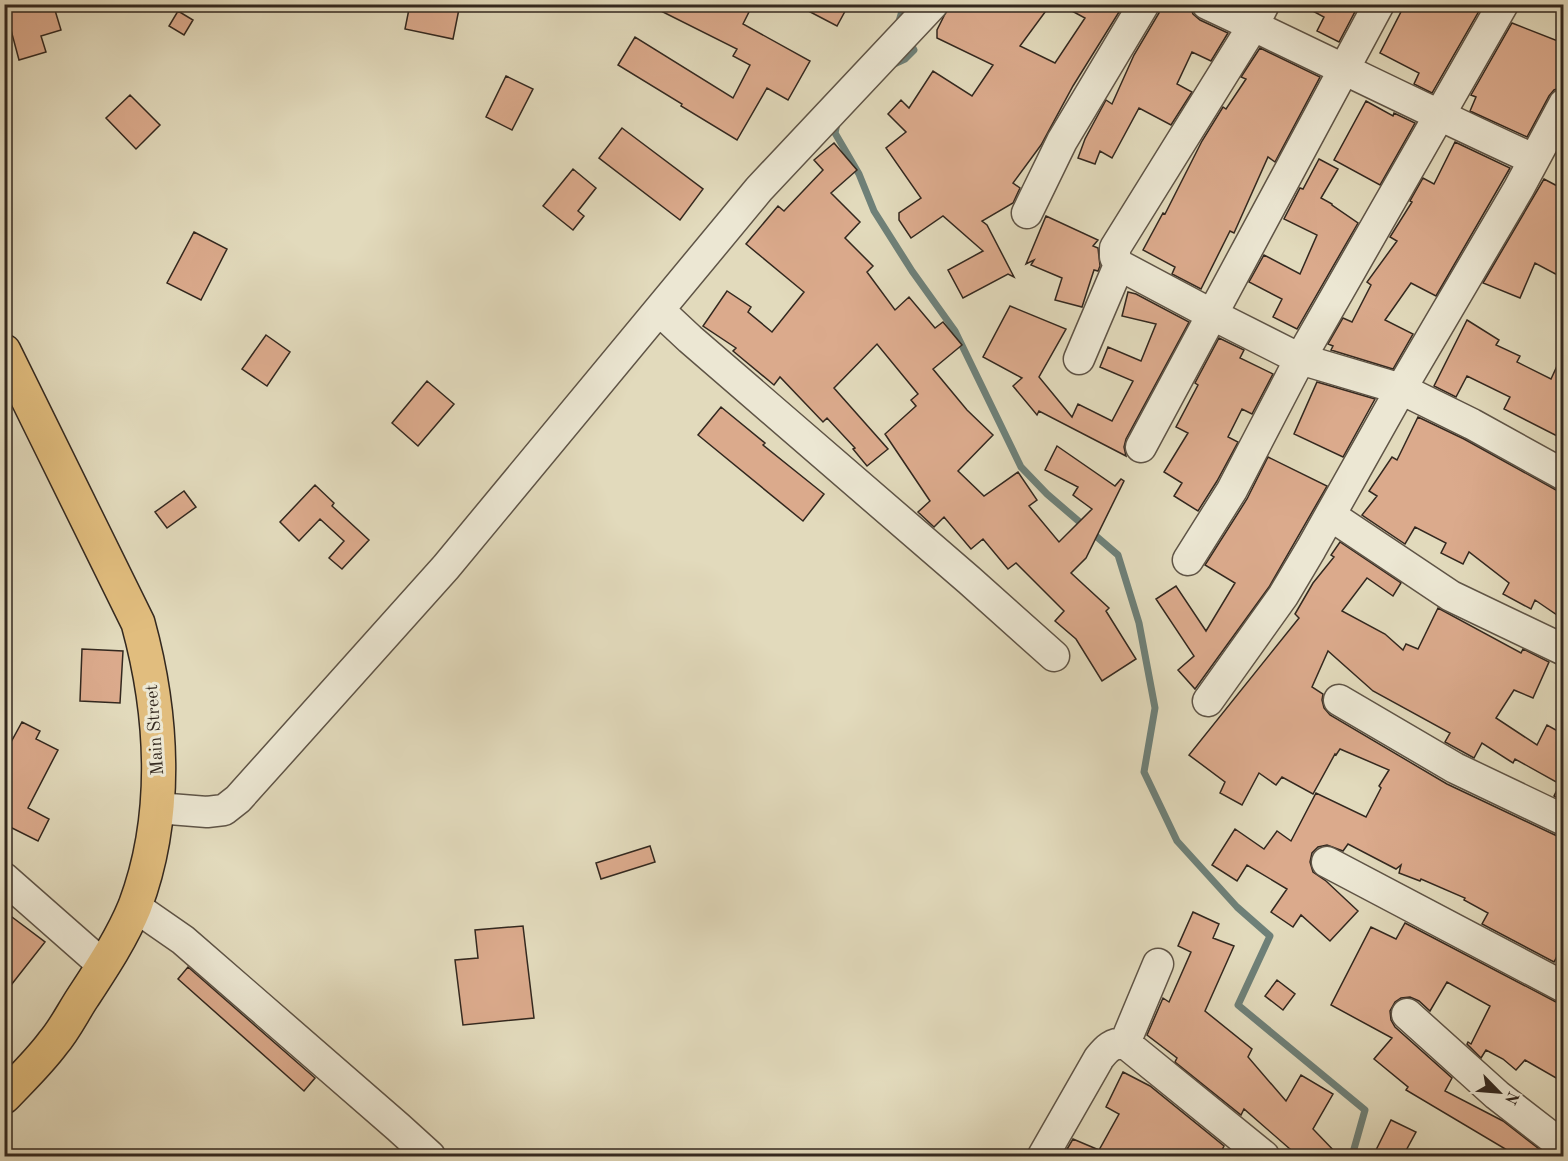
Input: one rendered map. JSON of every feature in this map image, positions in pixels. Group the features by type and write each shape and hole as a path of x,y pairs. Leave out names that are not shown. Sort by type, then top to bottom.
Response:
{"main road":[{"name":"Main Street","path":"4,351 138,623 146,654 159,747 158,808 152,847 134,906 104,966 54,1042 4,1097"}],"street":[{"path":"158,808 207,812 224,810 238,799 446,567 775,172 933,4"},
{"path":"1027,213 1062,141 1144,4"},
{"path":"1207,4 1259,15 1344,68 1440,117 1533,159"},
{"path":"1141,447 1379,4"},
{"path":"1188,560 1232,490 1300,359 1503,4"},
{"path":"1259,15 1115,248 1115,257 1119,265 1300,359 1401,389 1472,424 1563,475"},
{"path":"1208,701 1283,596 1519,188 1563,104"},
{"path":"1079,358 1119,265"},
{"path":"659,310 1054,656"},
{"path":"1330,515 1451,596 1563,650"},
{"path":"1339,700 1455,768 1563,820"},
{"path":"1327,862 1563,987"},
{"path":"4,878 104,966"},
{"path":"134,906 183,940 430,1156"},
{"path":"1125,1043 1158,964"},
{"path":"1407,1014 1490,1088 1563,1147"},
{"path":"1043,1156 1099,1058 1107,1048 1115,1043 1125,1043 1264,1156"}],"building":[{"path":"4,4 38,4 40,11 54,7 61,30 41,36 46,52 19,60"},
{"path":"410,4 460,4 453,39 405,29"},
{"path":"647,4 753,4 743,24 810,61 788,100 767,88 737,140 618,65 635,37 733,98 750,65 733,56 737,49"},
{"path":"795,4 849,4 837,26"},
{"path":"950,4 1051,4 1020,46 1055,63 1085,18 1059,4 1124,4 1073,86 1041,145 1013,183 1020,188 1013,203 982,221 987,225 1014,277 1008,274 963,298 948,270 983,251 943,216 911,238 899,220 899,213 921,198 886,148 906,132 888,114 901,100 909,108 933,71 972,96 993,65 937,38 937,30"},
{"path":"1161,4 1182,4 1191,9 1200,20 1228,33 1211,61 1192,52 1177,84 1192,92 1171,125 1139,108 1112,158 1100,151 1095,164 1078,158 1085,139 1106,100 1112,104 1134,55 1159,13"},
{"path":"1300,4 1359,4 1339,42 1317,31 1324,17"},
{"path":"1405,4 1483,4 1432,93 1414,84 1419,73 1380,53"},
{"path":"178,11 193,20 184,35 169,26"},
{"path":"1512,23 1563,43 1562,87 1554,90 1549,96 1527,137 1470,111 1476,97 1471,95"},
{"path":"1260,48 1320,77 1275,162 1268,157 1234,233 1230,231 1201,289 1172,274 1175,267 1143,250 1163,213 1165,214 1202,141 1223,107 1226,109 1246,79 1241,77"},
{"path":"506,76 533,89 512,130 486,117"},
{"path":"130,95 160,125 136,149 106,118"},
{"path":"1366,101 1393,116 1394,113 1415,123 1380,185 1334,160"},
{"path":"622,128 703,189 680,220 599,158"},
{"path":"1455,142 1510,168 1436,296 1411,283 1385,320 1413,334 1393,369 1331,350 1333,346 1328,344 1343,318 1352,322 1371,285 1367,282 1397,241 1390,237 1412,202 1410,201 1423,178 1434,184"},
{"path":"834,143 857,170 831,193 860,222 845,238 873,266 867,272 895,310 909,297 935,328 943,322 962,345 933,369 967,410 993,435 958,471 984,496 1018,472 1037,500 1029,506 1059,542 1092,509 1073,495 1078,487 1045,470 1057,446 1115,486 1121,479 1124,481 1086,558 1071,573 1109,608 1106,611 1136,659 1102,681 1076,639 1055,621 1064,611 1016,563 1008,569 983,539 971,549 944,517 934,527 918,512 930,501 885,434 916,406 911,400 918,394 877,344 834,388 888,449 867,466 853,449 855,448 827,418 823,422 780,377 774,385 733,351 736,348 703,326 727,291 751,307 748,312 772,332 804,292 746,244 778,206 784,211 823,170 814,160"},
{"path":"1319,159 1338,169 1321,198 1358,223 1297,329 1273,317 1282,299 1249,282 1264,255 1300,274 1317,235 1284,219"},
{"path":"573,169 596,188 578,211 584,216 573,230 543,206"},
{"path":"1544,179 1563,189 1563,278 1535,263 1520,298 1483,283"},
{"path":"1046,216 1098,240 1093,246 1098,248 1100,266 1098,271 1094,270 1082,307 1055,300 1062,278 1031,265 1034,260 1026,264"},
{"path":"194,232 227,249 201,300 167,283"},
{"path":"1128,292 1189,322 1126,439 1124,447 1126,456 1039,411 1037,415 1013,386 1022,378 983,357 1010,306 1066,329 1039,377 1072,417 1078,404 1112,421 1133,381 1100,367 1108,347 1141,361 1156,324 1122,316"},
{"path":"1467,320 1499,340 1496,345 1520,356 1517,362 1551,379 1563,353 1563,439 1504,409 1510,397 1467,376 1456,397 1434,386"},
{"path":"266,335 290,352 267,386 242,369"},
{"path":"1219,338 1244,350 1240,358 1273,374 1252,414 1242,409 1228,437 1238,442 1198,511 1174,496 1182,483 1164,472 1188,433 1176,427 1198,385 1195,383"},
{"path":"427,381 454,404 418,446 392,423"},
{"path":"1317,382 1375,399 1343,457 1294,434"},
{"path":"721,407 765,443 763,445 824,494 803,521 698,435"},
{"path":"1418,417 1563,492 1563,619 1535,600 1531,609 1503,594 1509,583 1469,552 1463,564 1441,553 1446,543 1415,527 1405,544 1362,515 1377,496 1369,491 1392,457 1397,460"},
{"path":"1268,457 1327,486 1269,587 1195,689 1178,670 1194,656 1156,599 1176,586 1206,631 1235,583 1205,565 1247,499"},
{"path":"315,485 334,503 332,506 369,540 342,569 329,558 344,541 320,519 299,541 280,522"},
{"path":"184,491 196,507 167,528 155,512"},
{"path":"1340,542 1401,583 1393,596 1367,578 1342,611 1385,634 1403,650 1406,644 1418,649 1438,608 1521,653 1523,649 1549,662 1533,698 1514,690 1496,718 1537,745 1547,725 1563,734 1563,801 1554,796 1560,784 1515,759 1513,763 1482,743 1474,758 1445,742 1450,733 1373,691 1328,651 1312,687 1323,694 1324,708 1330,715 1447,784 1563,837 1563,945 1554,962 1482,924 1488,913 1464,900 1465,898 1421,879 1420,881 1399,873 1401,865 1396,869 1348,844 1343,851 1327,845 1318,847 1312,853 1310,862 1313,872 1358,911 1330,941 1301,915 1293,927 1271,912 1287,889 1247,865 1237,881 1212,865 1235,829 1264,849 1277,831 1291,841 1316,793 1366,817 1381,788 1379,786 1389,770 1340,749 1313,794 1282,777 1276,785 1259,773 1242,805 1220,793 1225,782 1189,755 1299,618 1295,614 1313,583 1334,557 1331,555"},
{"path":"82,649 123,651 120,703 80,701"},
{"path":"22,722 40,731 36,739 58,750 28,808 49,819 38,841 4,824 4,755"},
{"path":"650,846 655,862 601,879 596,863"},
{"path":"4,911 45,942 4,994"},
{"path":"1193,912 1219,924 1213,938 1234,946 1205,1011 1252,1049 1248,1057 1286,1101 1301,1075 1333,1094 1313,1129 1339,1156 1298,1156 1244,1109 1241,1115 1175,1062 1177,1058 1147,1035 1163,998 1169,1002 1191,952 1178,946"},
{"path":"1405,923 1563,1004 1563,1082 1525,1060 1516,1070 1503,1059 1486,1050 1481,1058 1467,1044 1468,1042 1471,1044 1490,1006 1447,982 1430,1011 1419,1001 1410,997 1401,998 1395,1002 1390,1011 1395,1027 1452,1078 1445,1091 1503,1121 1543,1152 1540,1156 1517,1156 1406,1090 1408,1087 1374,1059 1392,1038 1331,1005 1371,927 1396,939"},
{"path":"523,926 534,1018 463,1025 455,960 478,958 475,930"},
{"path":"188,967 315,1078 304,1091 178,979"},
{"path":"1277,980 1295,994 1283,1010 1265,996"},
{"path":"1123,1072 1150,1086 1224,1146 1219,1156 1063,1156 1073,1139 1099,1150 1119,1114 1106,1107"},
{"path":"1391,1120 1416,1132 1403,1156 1373,1156"}],"waterway":[{"path":"898,25 904,4"},
{"path":"892,65 905,59 914,50 910,42"},
{"path":"837,123 835,133 859,174 874,211 912,271 955,331 1021,467 1047,494 1118,555 1139,623 1155,708 1144,772 1177,841 1237,907 1270,936 1238,1005 1365,1110 1352,1156"}]}
